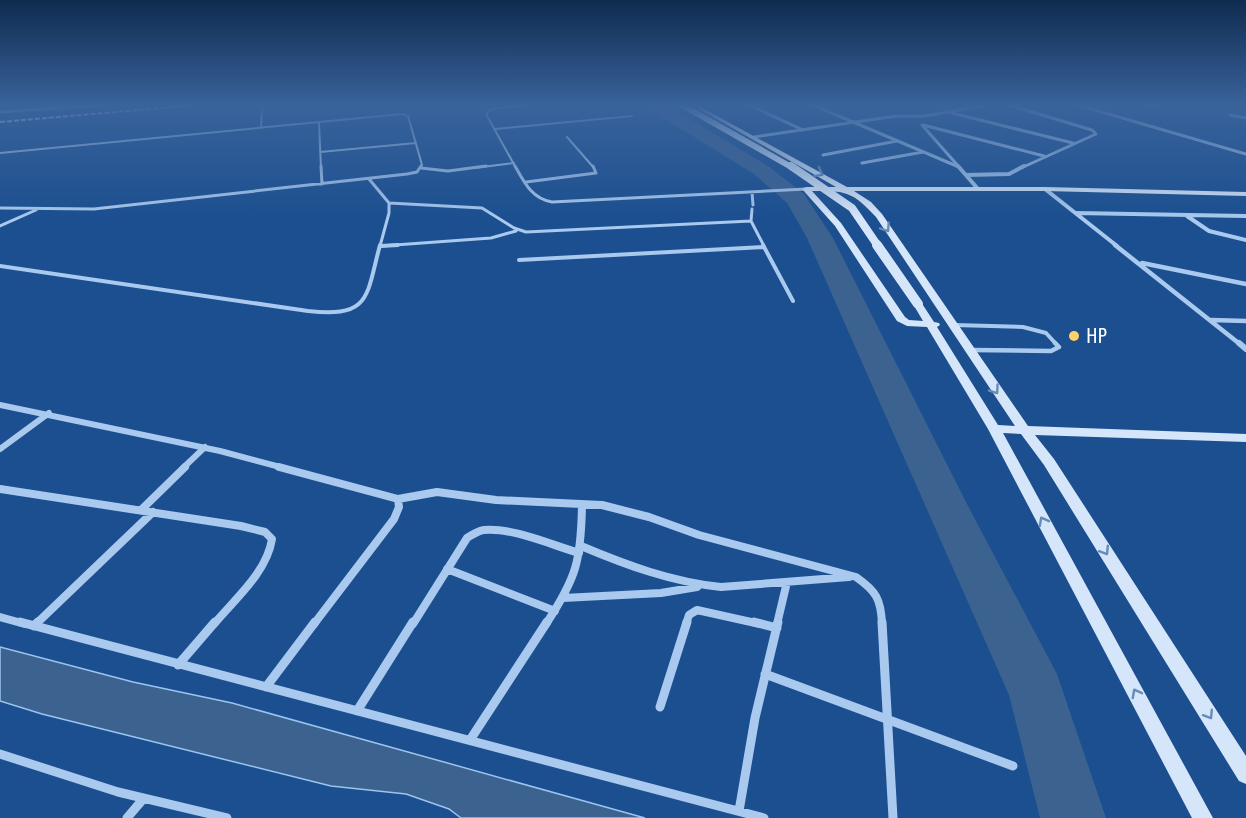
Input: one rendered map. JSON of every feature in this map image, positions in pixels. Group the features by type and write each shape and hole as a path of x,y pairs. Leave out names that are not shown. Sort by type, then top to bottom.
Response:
{"street":[{"path":"750,143 799,171 852,208 918,304 994,429 1203,818"},
{"path":"765,143 845,188 868,204 879,216 968,350 1049,462 1246,774"},
{"path":"823,155 886,143"},
{"path":"903,143 960,167"},
{"path":"938,143 978,189"},
{"path":"994,143 1044,156"},
{"path":"966,175 1009,174 1074,143"},
{"path":"1209,143 1246,154"},
{"path":"862,163 923,152"},
{"path":"806,189 1046,189 1246,194"},
{"path":"806,189 837,225 894,312 907,322 952,325"},
{"path":"1046,189 1246,349"},
{"path":"1075,213 1246,216"},
{"path":"1186,215 1209,231 1246,240"},
{"path":"1139,263 1246,284"},
{"path":"1211,320 1246,321"},
{"path":"0,405 49,413 205,447 398,498 437,492 506,501 582,505 623,510 699,535 856,577 872,588 881,606 893,818"},
{"path":"0,449 49,413"},
{"path":"994,429 1246,438"},
{"path":"141,510 205,447"},
{"path":"0,489 241,526 266,532 272,539 270,553 258,572 178,665"},
{"path":"266,687 394,519 399,507 398,498"},
{"path":"470,740 563,598 576,570 580,549 582,505"},
{"path":"34,626 153,512"},
{"path":"357,711 467,538 486,529 580,549 682,582 702,586 721,587 856,577"},
{"path":"447,569 555,611"},
{"path":"739,811 747,753 787,582"},
{"path":"563,598 661,593 702,586"},
{"path":"660,706 689,615 696,610 709,611 777,628"},
{"path":"0,617 764,818"},
{"path":"765,674 1013,766"},
{"path":"0,754 144,798 227,818"},
{"path":"127,818 144,798"}],"lane":[{"path":"0,153 103,143"},
{"path":"320,143 322,184"},
{"path":"320,152 414,143"},
{"path":"416,143 421,168"},
{"path":"503,143 534,195 549,201 806,189"},
{"path":"526,182 596,173 596,170 572,143"},
{"path":"0,208 94,209 369,179 407,174 421,168 448,171 514,163"},
{"path":"0,266 332,313 348,312 363,303 389,213 389,203 369,179"},
{"path":"752,192 751,221 793,301"},
{"path":"389,203 482,208 492,212 516,231"},
{"path":"0,226 37,210"},
{"path":"381,246 491,238 516,231 543,232 751,221"},
{"path":"519,260 764,247"},
{"path":"952,325 1023,327 1046,333 1059,347 1051,351 968,350"}],"water":[{"path":"0,647 133,682 232,703 645,818 461,818 449,809 406,794 331,786 42,714 0,701"}],"waterway":[{"path":"717,143 761,170 796,199 820,238 1037,693 1073,818"}],"place":[{"name":"HP","path":"1074,336"}]}
